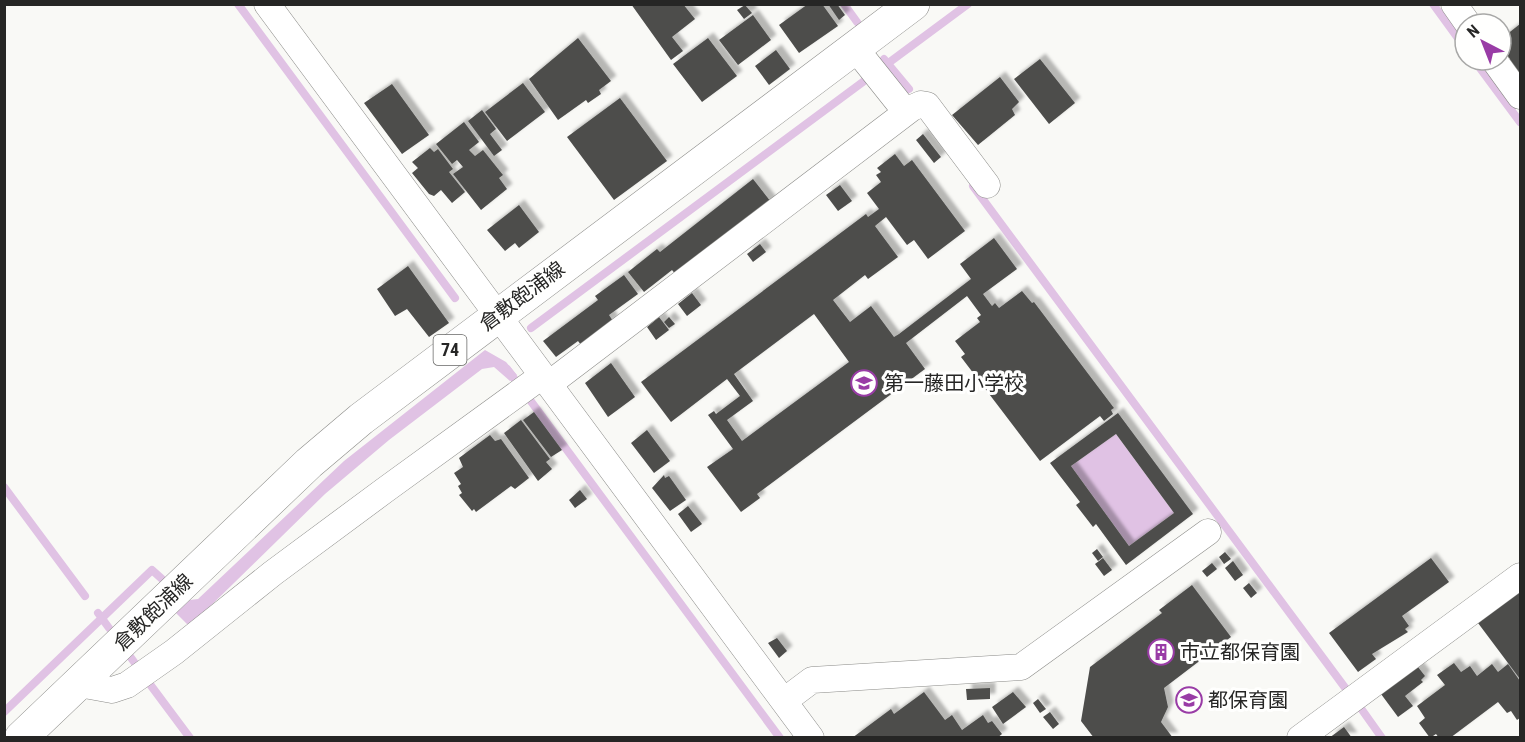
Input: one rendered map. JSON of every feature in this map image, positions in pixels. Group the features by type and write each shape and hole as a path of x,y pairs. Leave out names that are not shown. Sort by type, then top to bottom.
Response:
{"main road":[{"name":"倉敷飽浦線","path":"21,738 309,463 361,419 496,315 870,66 913,4"}],"street":[{"path":"267,4 496,315 534,386 811,738"},
{"path":"870,66 906,112"},
{"path":"1503,72 1521,96"},
{"path":"79,684 112,690 127,685 174,652 348,518 534,386 906,112 921,104 927,105 987,185"},
{"path":"784,701 812,680 1021,667 1208,532"},
{"path":"1300,738 1521,576"}],"shaded area":[{"path":"485,350 506,362 517,375 510,381 494,367 482,369 389,440 325,494 192,624 187,624 176,613 190,600 198,599 344,461"},
{"path":"1116,434 1174,513 1129,546 1071,466"}],"building":[{"path":"631,4 683,4 695,19 672,37 683,51 671,60"},
{"path":"808,4 822,4 838,26 799,53 779,25"},
{"path":"828,4 837,4 845,15 839,20"},
{"path":"745,5 752,13 744,19 737,10"},
{"path":"753,15 771,40 738,65 719,40"},
{"path":"1520,24 1520,78 1513,69 1513,30"},
{"path":"578,38 611,81 599,90 601,94 588,103 586,100 558,120 529,79"},
{"path":"708,38 737,76 702,102 673,64"},
{"path":"776,50 790,69 769,85 755,66"},
{"path":"1040,59 1075,103 1049,124 1014,79"},
{"path":"1000,77 1019,102 1012,109 1015,115 978,145 952,115"},
{"path":"523,83 545,112 507,141 485,112"},
{"path":"392,84 429,135 402,154 364,103"},
{"path":"620,98 667,161 614,200 567,137"},
{"path":"482,110 496,129 490,134 502,150 494,156 468,121"},
{"path":"464,122 479,142 469,150 475,156 483,150 503,175 499,178 507,189 481,210 453,174 463,167 457,160 452,164 436,144"},
{"path":"923,134 941,157 934,163 916,140"},
{"path":"430,148 434,152 438,149 453,169 449,172 465,192 452,203 441,190 434,196 429,194 412,173 418,168 412,162"},
{"path":"895,154 904,166 912,160 965,231 928,259 914,240 907,245 886,217 875,226 898,257 868,279 865,275 833,300 850,322 871,306 894,337 971,279 960,264 994,238 1017,269 983,294 992,306 995,303 999,308 1022,291 1032,303 1034,302 1114,408 1111,410 1113,414 1104,421 1100,416 1040,461 961,357 965,354 955,341 980,322 977,318 981,315 967,296 906,343 925,369 757,494 760,498 741,512 707,467 733,449 708,415 714,411 716,414 740,396 727,379 671,422 641,382 866,214 868,217 879,209 867,193 881,182 876,175 881,172 877,168","holes":["814,314 849,362 742,441 727,420 753,401 734,374"]},
{"path":"753,179 771,202 677,276 672,270 644,292 628,272 657,249 660,252"},
{"path":"840,185 852,201 838,211 826,195"},
{"path":"519,205 539,232 519,248 515,243 505,251 487,230"},
{"path":"760,244 766,252 753,262 747,254"},
{"path":"408,266 449,323 429,337 407,309 395,316 377,289"},
{"path":"624,275 638,294 609,315 613,321 581,345 578,341 556,357 543,341 598,300 595,296"},
{"path":"692,293 701,305 687,316 678,304"},
{"path":"659,317 669,330 656,340 647,327"},
{"path":"669,317 675,324 669,328 664,322"},
{"path":"611,363 635,397 608,417 585,383"},
{"path":"534,412 562,450 551,457 523,420"},
{"path":"1118,413 1193,514 1126,565 1096,524 1093,527 1076,505 1080,502 1050,463","holes":["1116,434 1174,513 1129,546 1071,466"]},
{"path":"521,420 550,459 546,462 552,469 538,481 504,433"},
{"path":"647,430 670,461 654,473 631,443"},
{"path":"490,435 495,441 501,439 529,478 515,489 511,486 476,512 474,509 472,511 459,495 462,493 458,486 461,484 454,473 463,467 459,458"},
{"path":"664,475 665,478 669,476 686,500 670,511 652,488"},
{"path":"580,490 587,499 575,508 569,500"},
{"path":"688,506 702,524 691,532 678,514"},
{"path":"1097,549 1103,557 1098,561 1092,553"},
{"path":"1225,552 1231,559 1224,564 1219,557"},
{"path":"1103,558 1112,570 1104,576 1095,564"},
{"path":"1431,558 1449,582 1402,616 1409,626 1405,629 1408,632 1372,654 1376,659 1358,672 1329,633"},
{"path":"1233,561 1243,575 1235,581 1225,568"},
{"path":"1212,563 1217,569 1207,577 1202,571"},
{"path":"1249,583 1257,593 1251,598 1243,588"},
{"name":"市立都保育園","path":"1192,585 1231,637 1164,688 1168,707 1161,722 1173,738 1094,738 1081,721 1090,667 1162,613 1159,610"},
{"path":"1520,590 1520,679 1478,623"},
{"path":"777,638 787,651 779,658 768,643"},
{"path":"1454,663 1461,672 1470,666 1477,676 1492,664 1498,672 1508,664 1520,681 1520,718 1517,720 1511,711 1507,713 1498,702 1450,738 1439,738 1436,734 1430,738 1419,723 1425,718 1417,706 1445,685 1437,675"},
{"path":"1418,667 1425,676 1421,680 1423,682 1405,696 1413,706 1398,717 1381,694"},
{"path":"990,688 990,699 967,700 966,689"},
{"path":"924,692 945,720 952,715 962,730 983,715 988,723 992,721 1002,734 997,738 852,738 891,709 894,714"},
{"path":"1013,692 1026,707 1003,724 992,707"},
{"path":"1038,699 1046,709 1040,713 1033,703"},
{"path":"1050,712 1059,724 1053,729 1043,717"},
{"path":"1344,727 1352,738 1329,738"}],"waterway":[{"path":"238,4 455,298"},
{"path":"844,4 857,22"},
{"path":"531,328 968,4"},
{"path":"1433,4 1453,32"},
{"path":"884,59 909,89"},
{"path":"1483,72 1520,122"},
{"path":"973,186 1346,689"},
{"path":"507,369 780,738"},
{"path":"4,487 85,596"},
{"path":"4,712 152,570 162,579"},
{"path":"98,613 109,628"},
{"path":"129,655 137,666"},
{"path":"149,683 190,738"},
{"path":"1360,707 1382,738"}],"place":[{"name":"第一藤田小学校","path":"864,383"},
{"name":"市立都保育園","path":"1161,652"},
{"name":"都保育園","path":"1189,700"}]}
